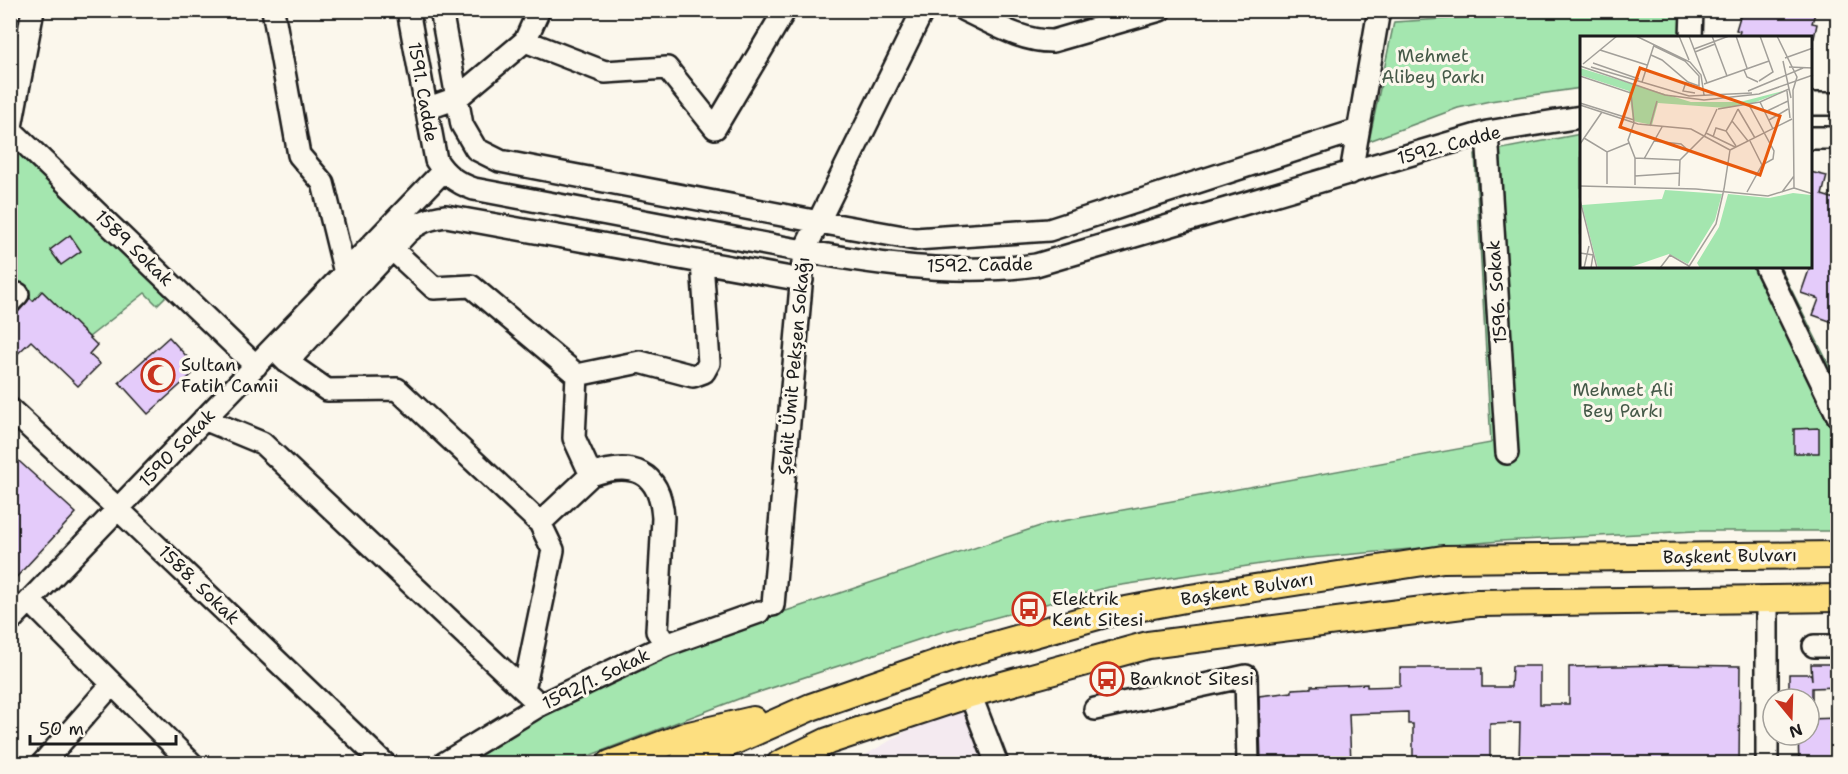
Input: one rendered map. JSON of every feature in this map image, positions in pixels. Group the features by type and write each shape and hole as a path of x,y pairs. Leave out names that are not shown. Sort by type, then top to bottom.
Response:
{"main road":[{"name":"Başkent Bulvarı","path":"682,764 811,707 963,654 1105,614 1190,597 1443,559 1838,555"},
{"path":"780,764 828,741 970,694 1148,645 1478,603 1838,598"},
{"path":"610,764 685,736 811,707"},
{"path":"791,764 828,741"}],"street":[{"path":"11,131 33,10"},
{"path":"273,10 299,155 323,183 345,273"},
{"name":"1591. Cadde","path":"408,10 433,147 443,171"},
{"path":"441,10 462,125 476,149 500,161 915,239 1049,230 1358,130"},
{"path":"426,109 457,98 525,41 539,10"},
{"path":"525,41 605,72 667,68 715,128 785,10"},
{"name":"Şehit Ümit Pekşen Sokağı","path":"766,608 804,251 923,10"},
{"path":"964,10 1029,39 1041,42 1053,41 1160,10"},
{"path":"1351,173 1379,10"},
{"path":"1691,36 1692,10"},
{"path":"1812,104 1838,104"},
{"name":"1592. Cadde","path":"443,171 454,180 474,189 804,251 865,260 943,267 999,268 1036,265 1487,132 1580,117"},
{"name":"1589 Sokak","path":"11,131 256,366"},
{"name":"1596. Sokak","path":"1487,132 1507,453"},
{"path":"1812,138 1838,138"},
{"name":"1590 Sokak","path":"10,621 256,366 280,355 345,273 443,171"},
{"path":"524,690 553,550 540,523 397,389 327,390 280,355 415,225 424,220 446,216 802,280"},
{"path":"392,249 434,288 471,286 577,375"},
{"path":"577,375 640,362 693,376 704,372 710,363 702,262"},
{"path":"1766,268 1838,416"},
{"path":"577,375 574,438 591,475"},
{"name":"1588. Sokak","path":"13,418 118,509 385,764"},
{"path":"204,419 262,443 540,705"},
{"path":"540,523 591,475 609,468 623,467 638,470 650,480 658,493 662,506 657,631 666,645"},
{"path":"1767,599 1767,764"},
{"path":"30,601 192,764"},
{"name":"1592/1. Sokak","path":"443,764 540,705 666,645 766,608"},
{"path":"1814,646 1838,646"},
{"path":"1095,709 1246,676 1248,764"},
{"path":"42,764 112,684"},
{"path":"970,694 997,764"}],"shaded area":[{"path":"970,694 997,764 850,764"}],"green space":[{"name":"Mehmet Alibey Parkı","path":"1567,11 1683,11 1682,36 1580,36 1580,88 1458,108 1369,141 1394,22"},
{"name":"Mehmet Ali Bey Parkı","path":"1580,134 1580,268 1780,268 1837,381 1837,531 1695,531 1500,541 1287,560 1109,587 945,631 741,698 570,763 454,764 550,710 672,653 780,613 1046,524 1491,443 1475,154"},
{"path":"10,142 167,295 157,305 145,293 89,337 43,292 33,301 18,286 11,293"}],"building":[{"path":"1742,10 1816,10 1812,23 1817,24 1814,38 1812,36 1739,36 1740,31 1736,30"},
{"path":"1812,172 1827,176 1822,195 1838,200 1838,324 1813,315 1819,299 1801,293 1810,268 1812,268"},
{"path":"70,235 81,251 61,265 50,250"},
{"path":"42,291 97,345 89,354 100,364 78,386 31,341 10,361 10,314 19,311 30,298 33,301"},
{"name":"Sultan Fatih Camii","path":"169,337 198,369 148,414 119,382"},
{"path":"1819,428 1819,453 1794,453 1794,429"},
{"path":"10,453 76,513 10,584"},
{"path":"1811,664 1838,664 1838,687 1789,687 1789,674 1811,674 1812,680"},
{"path":"1512,666 1540,666 1540,704 1569,704 1569,667 1740,666 1739,764 1569,764 1569,761 1519,761 1520,723 1490,724 1490,764 1413,764 1413,724 1408,724 1408,712 1349,714 1351,763 1261,764 1259,696 1292,692 1292,689 1311,688 1311,686 1367,684 1367,687 1400,686 1400,668 1482,668 1482,687 1511,687"},
{"path":"1838,718 1838,764 1799,764 1798,747 1821,747 1821,719"}],"place":[{"name":"Sultan Fatih Camii","path":"158,375"},
{"name":"Elektrik Kent Sitesi","path":"1029,609"},
{"name":"Banknot Sitesi","path":"1107,679"}]}
